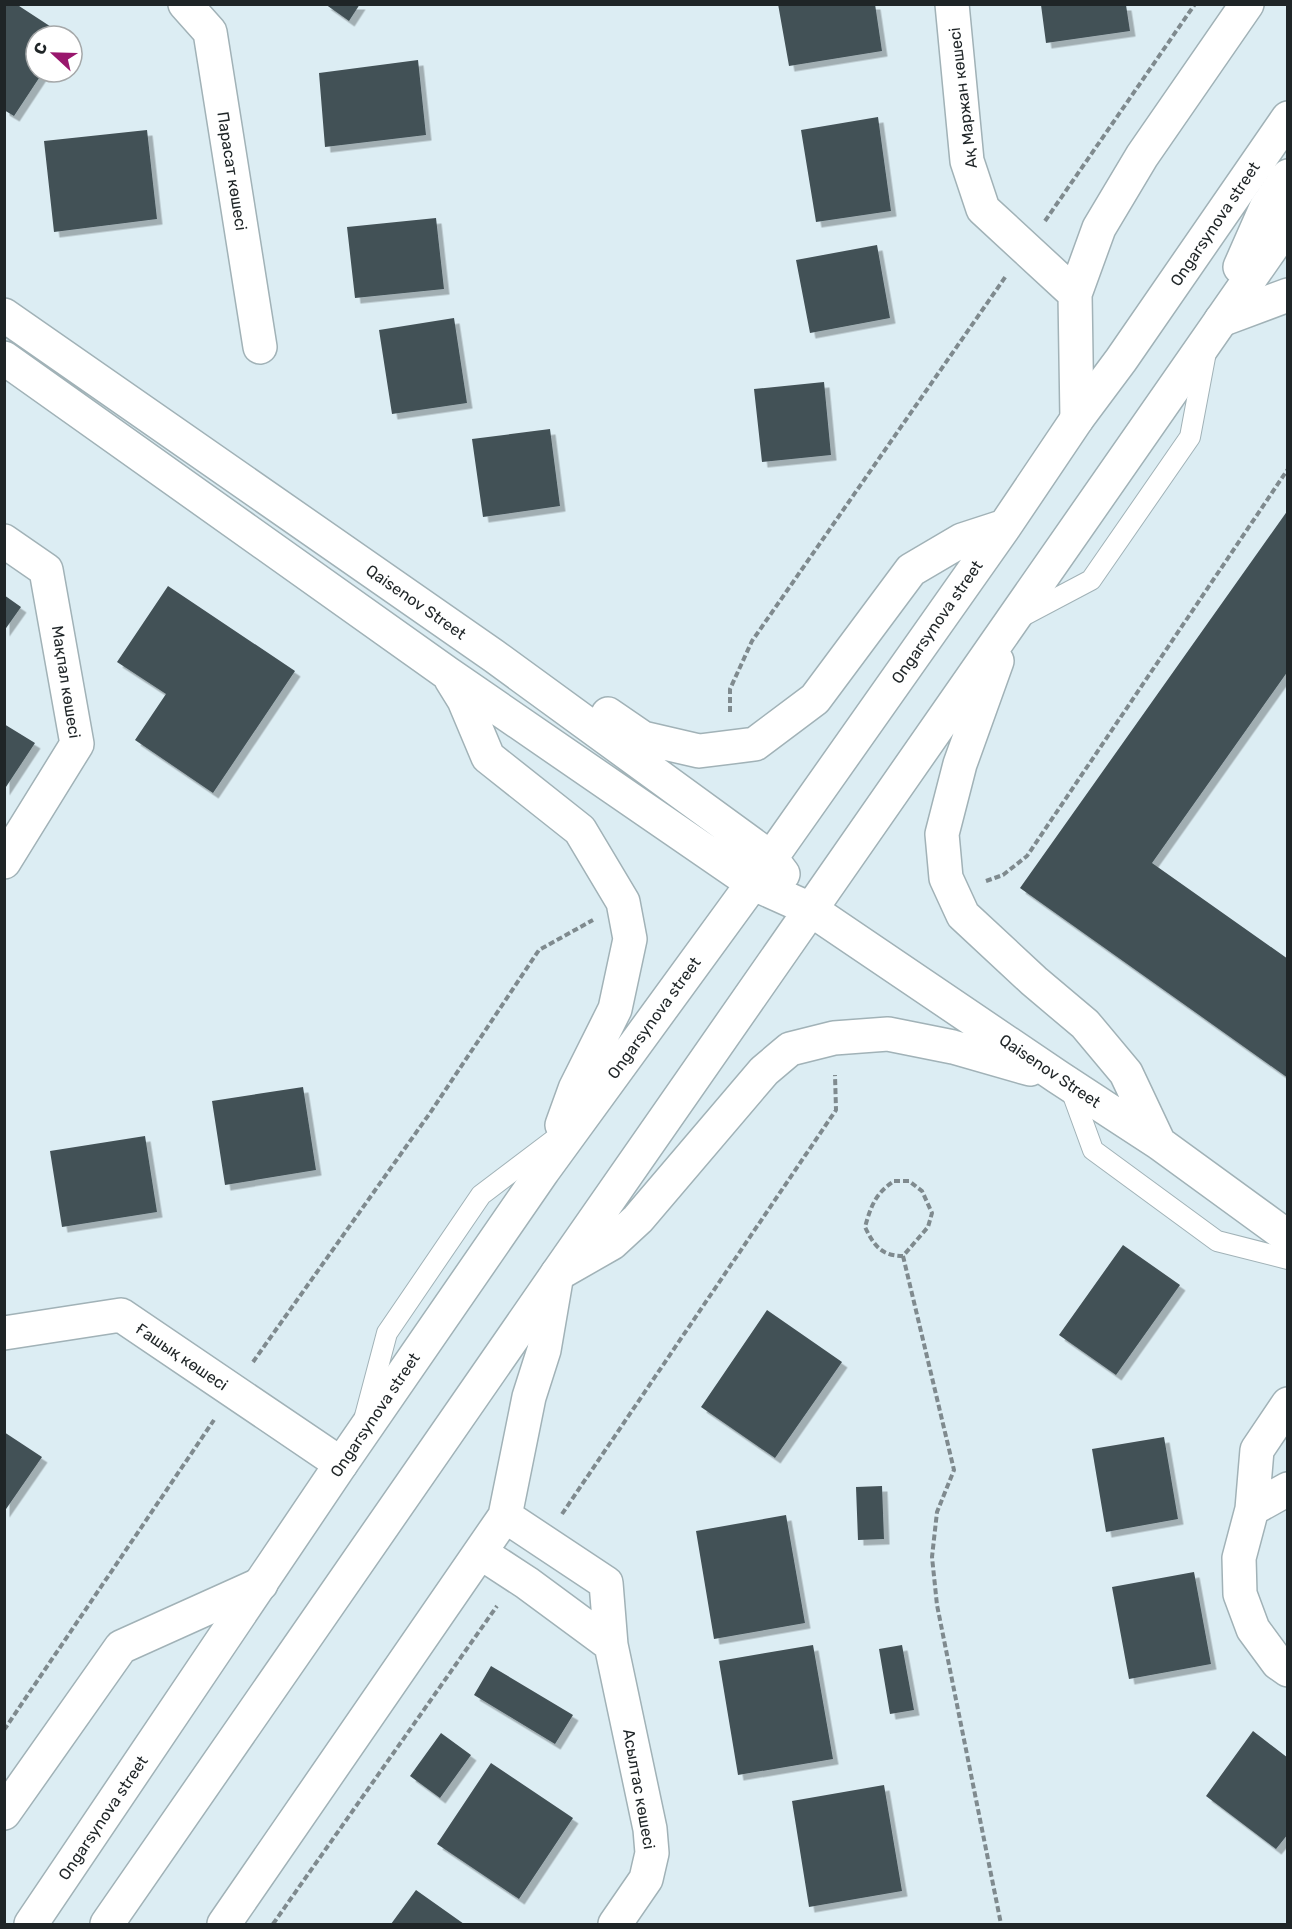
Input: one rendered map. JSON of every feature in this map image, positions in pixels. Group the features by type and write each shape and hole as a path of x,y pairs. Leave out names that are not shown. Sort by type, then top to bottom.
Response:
{"street":[{"name":"Парасат көшесі","path":"185,4 210,32 260,347"},
{"name":"Ақ Маржан көшесі","path":"952,4 967,160 983,209 1075,294"},
{"path":"1077,419 1075,294 1099,228 1142,156 1247,4"},
{"name":"Ongarsynova street","path":"31,1924 543,1171 569,1128 762,871 1005,526 1077,419 1121,360 1287,118"},
{"path":"1215,328 1266,208 1287,176"},
{"path":"108,1924 1287,224"},
{"path":"1215,328 1287,295"},
{"name":"Qaisenov Street","path":"4,315 494,656 810,909 1159,1143 1287,1237"},
{"name":"Qaisenov Street","path":"4,358 447,673 762,871"},
{"path":"494,656 538,667 643,738 699,751 756,744 815,699 911,570 962,540 1005,526"},
{"name":"Мақпал көшесі","path":"4,541 46,570 77,744 4,862"},
{"path":"1010,622 960,764 942,834 946,878 963,915 1034,981 1086,1024 1120,1065 1159,1143"},
{"path":"447,673 464,700 488,757 580,830 623,902 630,939 615,1009 575,1089 569,1128"},
{"path":"557,1274 612,1243 638,1219 764,1071 790,1049 834,1038 888,1034 953,1047 1064,1081"},
{"path":"224,1924 505,1516 530,1397 544,1350 557,1274"},
{"name":"Ғашық көшесі","path":"4,1333 121,1315 233,1390 350,1453"},
{"path":"1287,1404 1257,1450 1252,1509 1239,1557 1240,1594 1252,1629 1278,1664 1287,1670"},
{"path":"1252,1509 1287,1489"},
{"name":"Асылтас көшесі","path":"505,1516 606,1583 611,1645 650,1829 652,1853 646,1879 615,1924"},
{"path":"481,1553 611,1645"},
{"path":"4,1813 121,1647 261,1584"}],"lane":[{"path":"1064,1081 1093,1149 1217,1241 1287,1259"},
{"path":"350,1453 387,1333 481,1195 569,1128"}],"path":[{"path":"729,747 730,689 752,641 1195,4"},
{"path":"952,891 1003,875 1027,856 1287,469"},
{"path":"4,1730 233,1390 430,1113 539,950 623,902"},
{"path":"543,1541 836,1110 834,1038"},
{"path":"894,1181 909,1181 922,1191 933,1214 928,1227 903,1256 890,1256 881,1250 870,1239 865,1227 870,1207 881,1190 894,1181"},
{"path":"903,1256 954,1470 937,1512 932,1557 937,1605 1001,1924"},
{"path":"273,1924 517,1577"}],"building":[{"path":"4,4 16,4 47,24 24,24 24,84 35,84 14,116 4,110"},
{"path":"325,4 360,4 349,21"},
{"path":"778,4 875,4 882,51 789,66"},
{"path":"1041,5 1126,5 1130,31 1046,43"},
{"path":"418,60 426,135 325,147 319,73"},
{"path":"878,117 891,211 816,222 801,130"},
{"path":"147,130 157,219 54,232 44,141"},
{"path":"436,218 444,289 355,298 347,227"},
{"path":"877,245 890,318 810,333 796,260"},
{"path":"454,318 467,403 392,414 379,330"},
{"path":"824,382 831,455 762,462 754,389"},
{"path":"550,429 560,506 483,517 472,439"},
{"path":"1288,510 1288,671 1152,863 1288,959 1288,1078 1020,888"},
{"path":"168,586 295,671 213,793 135,740 166,694 117,662"},
{"path":"4,595 21,607 4,631"},
{"path":"4,724 35,743 4,790"},
{"path":"303,1087 316,1170 225,1185 212,1101"},
{"path":"145,1136 157,1212 62,1227 50,1151"},
{"path":"1123,1245 1180,1285 1116,1375 1059,1335"},
{"path":"767,1310 842,1362 775,1458 701,1407"},
{"path":"4,1432 42,1457 4,1512"},
{"path":"1164,1437 1178,1519 1106,1532 1092,1449"},
{"path":"882,1486 884,1539 858,1540 856,1487"},
{"path":"786,1515 805,1623 714,1639 696,1531"},
{"path":"1194,1572 1211,1664 1129,1679 1112,1587"},
{"path":"813,1645 833,1759 738,1775 719,1661"},
{"path":"902,1645 914,1710 890,1714 879,1649"},
{"path":"491,1666 573,1715 555,1744 474,1695"},
{"path":"1253,1731 1288,1758 1288,1834 1276,1849 1206,1796"},
{"path":"441,1733 471,1755 440,1798 410,1776"},
{"path":"491,1763 573,1818 519,1899 437,1844"},
{"path":"884,1785 902,1891 809,1907 792,1801"},
{"path":"416,1890 464,1924 391,1924"}]}
